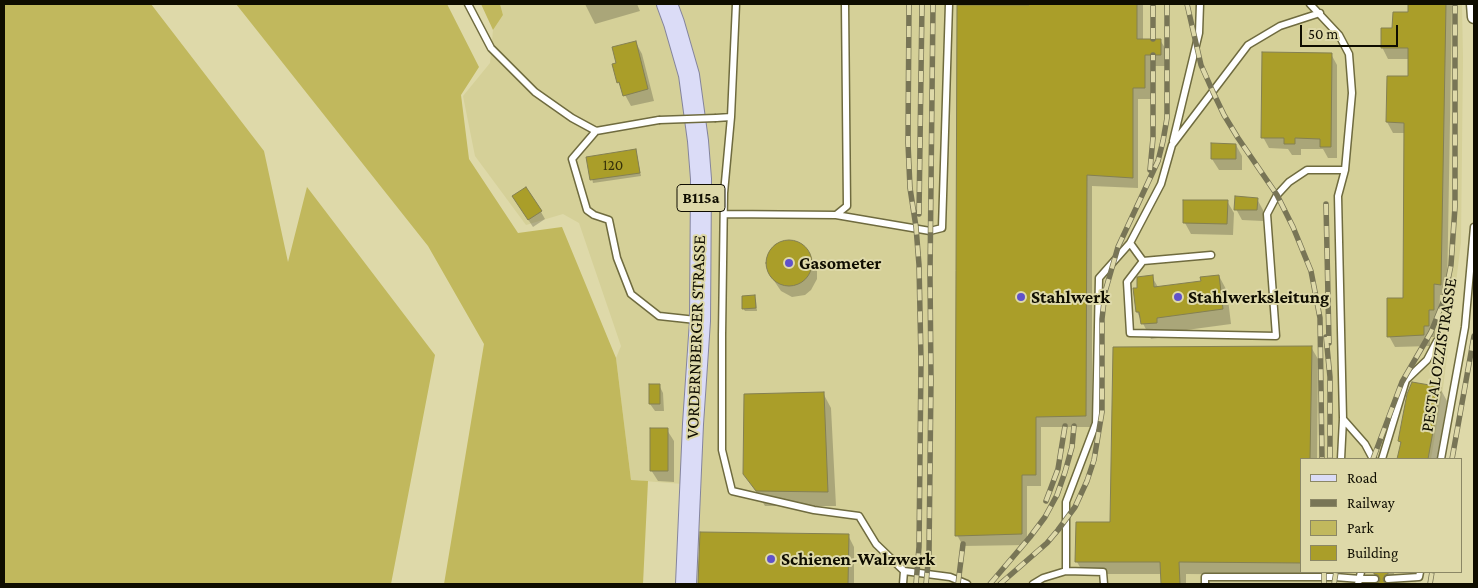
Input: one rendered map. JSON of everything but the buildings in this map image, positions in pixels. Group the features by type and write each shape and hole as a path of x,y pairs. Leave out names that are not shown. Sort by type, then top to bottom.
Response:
{"main road":[{"name":"VORDERNBERGER STRASSE","path":"667,4 689,75 701,179 700,321 693,424 686,584"}],"street":[{"path":"1473,4 1474,17"}],"lane":[{"path":"468,4 491,48 535,92 572,118 596,130 659,120 731,117"},
{"path":"736,4 731,117 724,193 722,450 732,491 814,510 859,516 876,544 904,571 950,577 967,584"},
{"path":"836,215 847,206 845,4"},
{"path":"724,214 836,215 930,231 942,228 949,4"},
{"path":"1066,571 1066,502 1096,424 1099,278 1130,243 1161,184 1199,33 1200,4"},
{"path":"1310,4 1339,35 1348,54 1352,93 1344,170 1338,196 1343,419 1341,458"},
{"path":"1172,145 1248,45 1280,26 1320,13"},
{"path":"596,130 572,159 587,210 594,215 609,220 617,258 631,294 658,316 700,321"},
{"path":"1212,255 1143,261 1127,282 1130,333 1276,336 1267,214 1277,195 1289,182 1307,170 1344,170"},
{"name":"PESTALOZZISTRASSE","path":"1440,458 1465,327 1474,227"},
{"path":"1130,243 1143,261"},
{"path":"1382,458 1406,380 1427,360 1437,341"},
{"path":"1343,419 1364,444 1372,458"},
{"path":"904,571 904,584"},
{"path":"1032,584 1043,578 1066,571 1103,572 1104,584"},
{"path":"1388,579 1419,576 1420,573"},
{"path":"1205,584 1205,578 1291,577 1327,574 1359,582 1374,579"},
{"path":"1291,577 1291,584"}],"shaded area":[{"path":"500,4 1462,4 1461,242 1443,388 1431,458 1300,458 1300,573 1412,573 1417,584 693,584 696,485 631,480 616,358 621,346 579,223 563,214 526,225 475,156 463,96 490,63 493,30 503,15"}],"green space":[{"path":"4,4 151,4 264,151 288,262 307,187 435,355 391,584 4,584"},
{"path":"236,4 447,4 479,67 461,95 469,159 518,233 562,227 616,358 631,480 648,481 643,584 444,584 484,344 428,246"},
{"path":"481,4 500,4 503,15 493,30"}],"railway":[{"path":"909,4 908,143 910,188 919,265 921,360 919,547 916,584"},
{"path":"919,214 922,4"},
{"path":"926,584 929,553 933,4"},
{"path":"1153,4 1153,39"},
{"path":"1000,584 1047,543 1058,530 1075,507 1094,460 1102,412 1102,319 1105,292 1118,247 1158,161 1167,118 1167,4"},
{"path":"1187,4 1201,65 1213,92 1238,138 1277,195 1293,227 1311,271 1320,318 1322,458"},
{"path":"1373,458 1402,382 1431,332 1444,300 1451,265 1455,207 1455,6"},
{"path":"1150,170 1153,138 1153,55"},
{"path":"1326,204 1329,343"},
{"path":"1452,458 1474,336"},
{"path":"1326,337 1330,377 1330,458"},
{"path":"1046,501 1058,469 1065,426"},
{"path":"990,584 1030,537 1045,517 1057,495 1072,447 1074,426"},
{"path":"958,584 963,544"},
{"path":"1324,573 1324,584"},
{"path":"1334,584 1336,573"},
{"path":"1430,584 1432,573"}],"place":[{"name":"Gasometer","path":"789,263"},
{"name":"Stahlwerk","path":"1021,297"},
{"name":"Stahlwerksleitung","path":"1178,297"},
{"name":"Schienen-Walzwerk","path":"771,559"}]}
